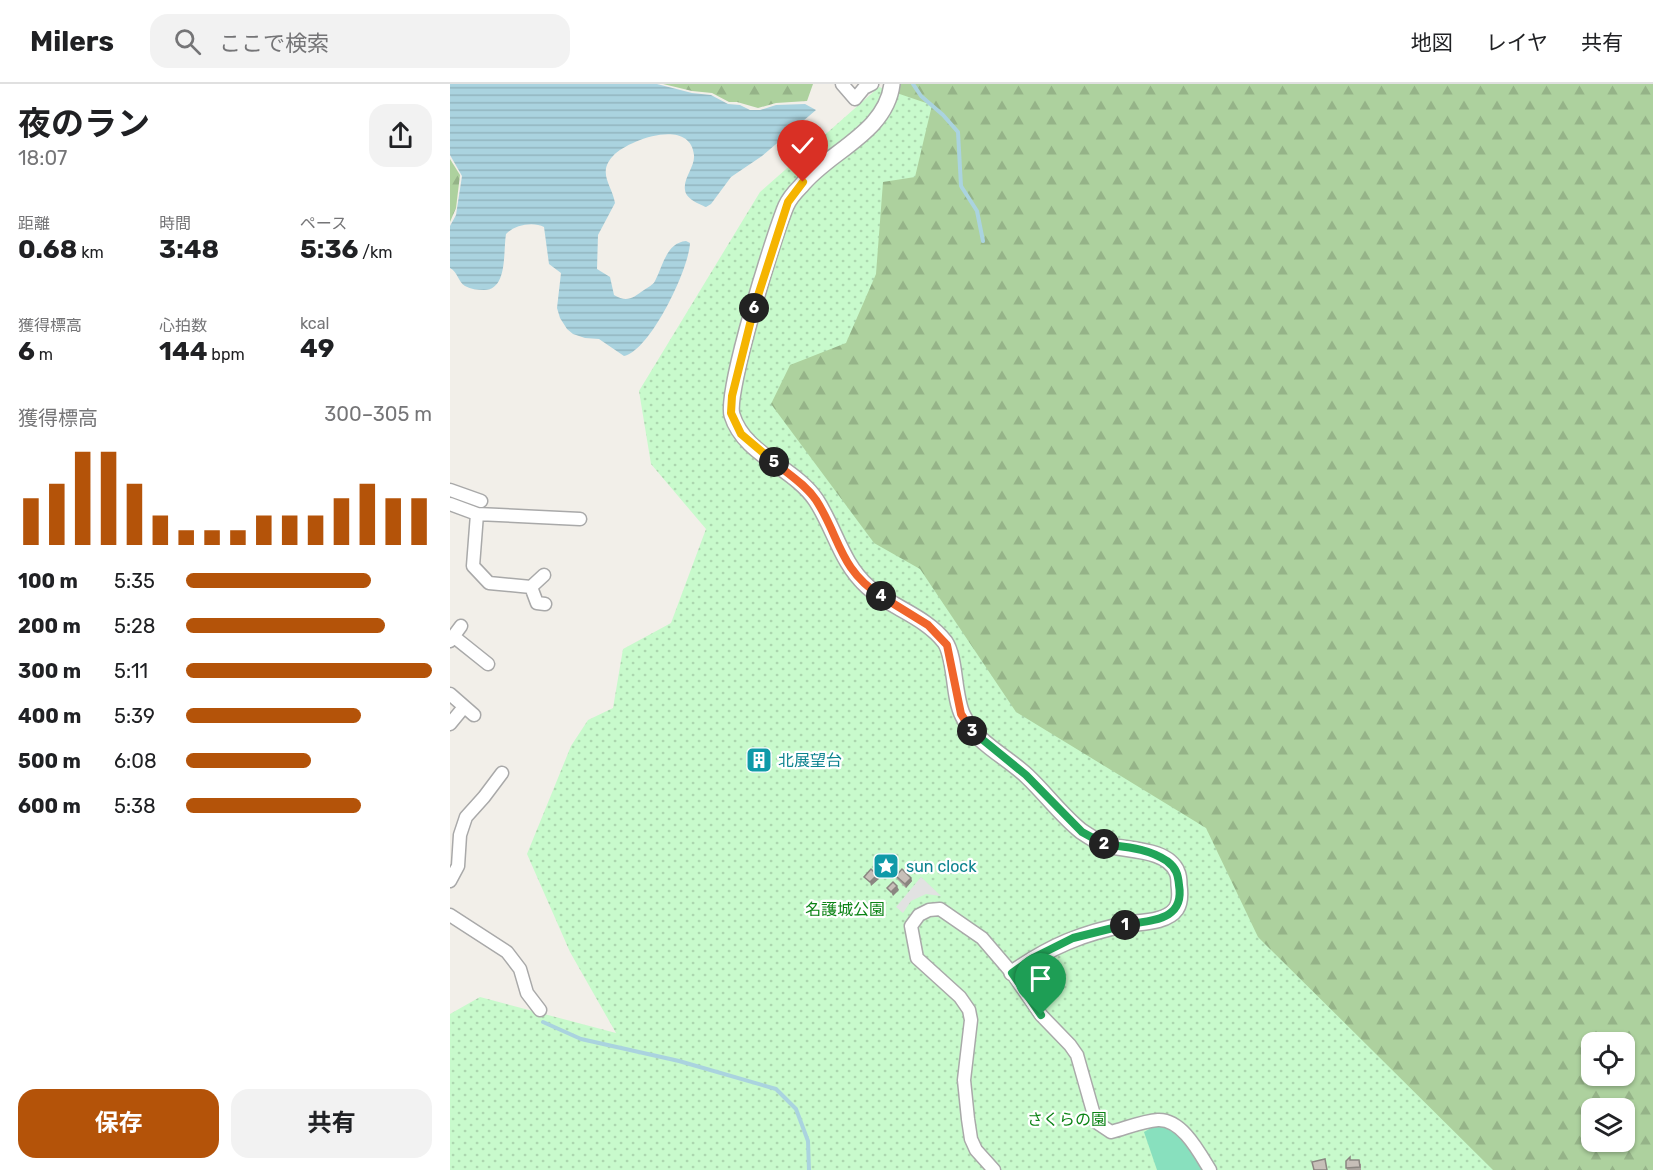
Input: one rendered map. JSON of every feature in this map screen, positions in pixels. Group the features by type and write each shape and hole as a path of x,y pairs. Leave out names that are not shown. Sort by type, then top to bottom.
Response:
{"street":[{"path":"842,84 855,99 864,88 872,84"},
{"path":"892,84 884,109 874,123 803,182 788,202 739,363 731,413 741,434 803,485 816,500 839,549 852,570 870,588 928,625 947,645 961,714 974,734 1026,775 1082,832 1103,844 1145,850 1167,861 1177,870 1181,892 1176,910 1164,918 1073,938 1033,958 1012,973"},
{"path":"450,490 481,501"},
{"path":"450,504 477,514 580,519"},
{"path":"477,514 473,566 489,584 531,587 544,575"},
{"path":"531,587 537,603 545,604"},
{"path":"455,634 488,664"},
{"path":"450,694 474,715"},
{"path":"450,724 464,706"},
{"path":"450,881 458,866 460,835 466,817 502,773"},
{"path":"994,1170 976,1150 971,1139 963,1080 972,1020 969,1010 960,998 917,958 911,926 919,915 929,910 940,909 982,938 1012,973 1041,1015 1070,1045 1077,1055 1096,1122 1112,1131 1157,1120 1169,1122 1180,1129 1210,1170"},
{"path":"450,915 507,952 520,969 527,993 540,1010"}],"green space":[{"path":"663,84 813,84 807,101 776,103 758,108 729,102 712,93"},
{"path":"898,84 1653,84 1653,1170 1395,1170 1102,836 772,451 759,318"},
{"name":"名護城公園","path":"879,87 932,105 915,177 883,182 876,274 846,343 790,365 771,404 874,543 920,569 1016,712 1206,828 1258,937 1493,1170 450,1170 450,1014 480,997 616,1033 570,952 527,854 571,746 588,720 613,708 623,649 671,623 706,529 651,464 639,391 760,192"},
{"path":"450,159 460,175 456,208 450,222"},
{"path":"1158,1124 1173,1128 1207,1170 1157,1170 1144,1132"}],"shaded area":[{"path":"921,877 941,896 926,894 911,901 903,913 896,907"}],"water":[{"path":"450,84 657,84 692,93 711,95 728,104 740,105 750,110 760,110 776,105 805,104 816,110 762,156 731,177 711,204 706,207 693,201 686,193 686,181 694,155 690,143 682,137 671,134 644,139 621,150 608,162 606,174 615,203 598,235 597,269 610,277 614,295 626,299 652,285 666,256 674,246 686,241 690,243 676,289 656,325 634,351 624,356 599,339 573,334 560,318 557,308 561,273 549,264 544,227 535,224 524,225 506,234 501,277 492,288 479,290 465,286 450,268 450,226 456,215 462,176 450,155"}],"building":[{"path":"757,750 763,755 758,761 752,757"},
{"path":"871,869 877,875 870,882 864,877"},
{"path":"902,869 911,878 905,884 896,876"},
{"path":"893,882 897,886 891,892 887,888"},
{"path":"1350,1157 1350,1160 1359,1160 1360,1167 1346,1168 1346,1161"},
{"path":"1325,1159 1327,1170 1314,1170 1312,1162"}],"waterway":[{"path":"913,84 921,96 958,132 961,186 977,211 983,241"},
{"path":"543,1022 581,1039 679,1061 776,1089 796,1109 808,1141 809,1170"}],"place":[{"name":"北展望台","path":"759,760"},
{"name":"sun clock","path":"886,866"}],"route":[{"path":"803,182 788,202 782,218 739,363 731,413 741,434 803,485 816,500 839,549 852,570 870,588 928,625 947,645 961,714 974,734 1026,775 1082,832 1103,844 1145,850 1167,861 1177,870 1181,892 1176,910 1164,918 1073,938 1033,958 1012,973 1041,1015"}],"park label":[{"name":"さくらの園","path":"1067,1119"}]}
